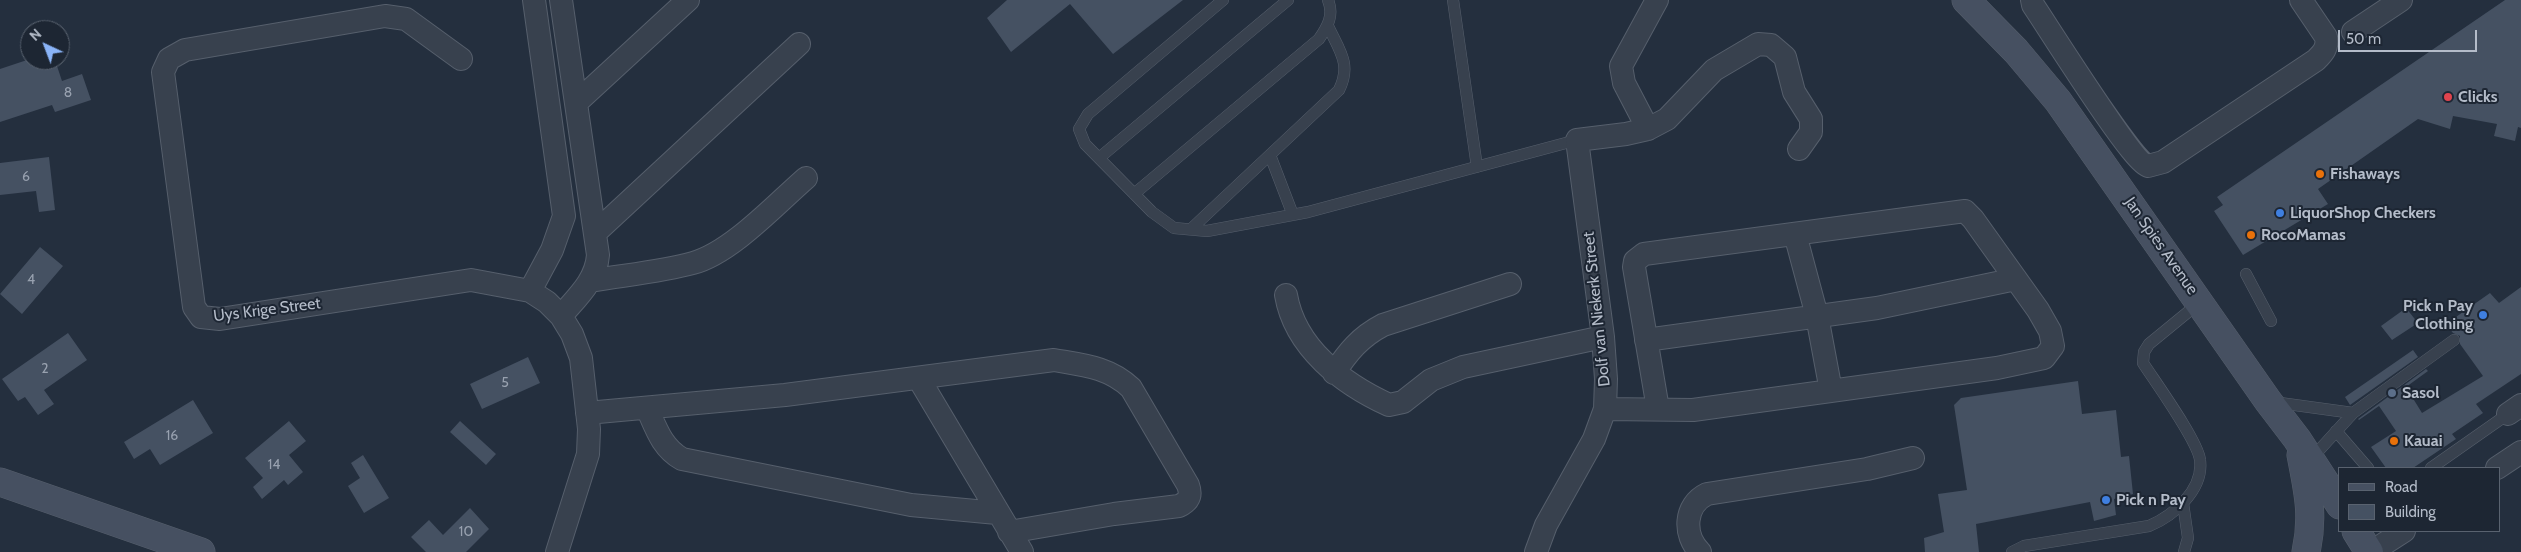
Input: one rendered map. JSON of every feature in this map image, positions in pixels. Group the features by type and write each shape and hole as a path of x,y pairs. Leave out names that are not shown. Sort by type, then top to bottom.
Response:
{"street":[{"path":"530,291 552,250 564,216 534,0"},
{"path":"561,0 598,255 597,269 590,281 561,316"},
{"path":"576,103 688,0"},
{"path":"1648,129 1624,83 1622,66 1657,0"},
{"name":"Jan Spies Avenue","path":"1966,0 2016,51 2058,101 2201,302 2268,401 2304,449 2338,502"},
{"path":"2032,0 2033,5 2109,120 2140,160 2148,166 2163,162 2316,60 2324,52 2327,44 2326,38 2301,0"},
{"path":"2353,32 2401,0"},
{"name":"Uys Krige Street","path":"461,60 406,20 385,16 185,50 169,60 163,72 194,307 201,317 220,319 471,280 530,291 547,302 561,316 572,334 581,358 587,413 588,454 558,552"},
{"path":"595,233 799,44"},
{"path":"1577,140 1626,134 1648,129 1666,118 1714,70 1758,44 1771,45 1784,57 1794,92 1811,119 1810,132 1799,150"},
{"name":"Dolf van Niekerk Street","path":"1536,552 1546,525 1594,439 1605,409 1606,379 1602,337 1577,140"},
{"path":"590,281 694,263 710,256 726,247 806,178"},
{"path":"1605,409 1658,410 1694,410 1996,368 2044,358 2053,346 2053,338 2038,310 1965,211 1638,256 1634,267 1658,410"},
{"path":"1795,234 1817,316 1831,391"},
{"path":"1646,340 1877,308 2016,279"},
{"path":"1334,373 1358,341 1366,334 1383,325 1510,284"},
{"path":"1286,294 1288,306 1306,343 1334,373 1389,405 1396,405 1430,380 1463,368 1602,337"},
{"path":"587,413 785,395 1054,360 1098,367 1123,381 1131,388 1189,488 1188,501 1179,506 1114,514 1009,532"},
{"path":"919,379 997,513 1022,552"},
{"path":"647,408 662,443 682,459 911,505 997,513"},
{"path":"2304,449 2311,503 2310,531 2306,552"},
{"path":"2498,467 2521,452"},
{"path":"1700,552 1690,537 1689,512 1700,498 1707,494 1867,469 1914,458"},
{"path":"0,482 200,552"},
{"path":"2357,532 2373,550 2402,532"}],"lane":[{"path":"1223,0 1088,114 1079,129 1085,144 1152,212 1174,228 1207,231 1293,215 1577,140"},
{"path":"1099,158 1288,0"},
{"path":"1134,194 1319,39 1328,26 1332,10 1328,0"},
{"path":"1453,0 1477,167"},
{"path":"1191,229 1339,90 1345,78 1346,68 1328,26"},
{"path":"1270,155 1293,215"},
{"path":"2246,274 2271,320"},
{"path":"2012,552 2024,546 2149,526 2165,520 2183,503 2194,488 2200,474 2200,459 2194,444 2143,364 2142,358 2149,344 2201,302"},
{"path":"2304,449 2336,431 2353,413 2454,340"},
{"path":"2268,401 2353,413"},
{"path":"2432,467 2514,410"},
{"path":"2336,431 2367,467"},
{"path":"2183,503 2188,538 2184,552"}],"building":[{"path":"1007,0 1183,0 1113,54 1070,4 1011,52 987,18"},
{"path":"2505,0 2521,0 2521,128 2518,127 2515,141 2494,136 2497,124 2453,116 2450,129 2418,119 2318,189 2328,204 2243,255 2214,211 2223,205 2217,197"},
{"path":"20,62 20,70 58,70 62,81 82,74 91,100 55,112 52,105 0,122 0,69"},
{"path":"49,157 55,210 39,212 36,191 0,195 0,163"},
{"path":"40,247 63,266 22,314 0,294"},
{"path":"2521,287 2521,374 2476,404 2483,413 2452,434 2456,439 2414,467 2385,467 2371,447 2396,431 2379,406 2358,419 2426,369 2428,371 2406,387 2422,413 2483,376 2460,344 2460,336 2453,333 2446,324 2490,293 2499,303"},
{"path":"2406,308 2418,323 2392,340 2381,326"},
{"path":"68,333 87,360 44,390 54,404 38,415 25,397 18,401 2,379"},
{"path":"2413,350 2418,357 2350,405 2345,397"},
{"path":"528,357 540,383 482,409 470,384"},
{"path":"2078,381 2082,414 2116,410 2121,457 2129,456 2133,494 2114,499 2116,515 2094,521 2090,502 1976,524 1979,552 1925,552 1924,538 1944,532 1938,494 1967,490 1954,405 1961,398"},
{"path":"193,400 213,433 160,465 150,449 134,459 124,442"},
{"path":"289,421 306,441 289,455 303,472 288,485 284,480 262,499 253,487 263,478 245,458"},
{"path":"460,421 496,454 486,465 450,432"},
{"path":"363,455 389,498 364,513 348,486 360,478 351,463"},
{"path":"470,508 489,529 466,552 426,552 411,537 429,520 443,535"}],"place":[{"name":"Clicks","path":"2448,97"},
{"name":"Fishaways","path":"2320,174"},
{"name":"LiquorShop Checkers","path":"2280,213"},
{"name":"RocoMamas","path":"2251,235"},
{"name":"Pick n Pay Clothing","path":"2483,315"},
{"name":"Sasol","path":"2392,393"},
{"name":"Kauai","path":"2394,441"},
{"name":"Pick n Pay","path":"2106,500"}]}
